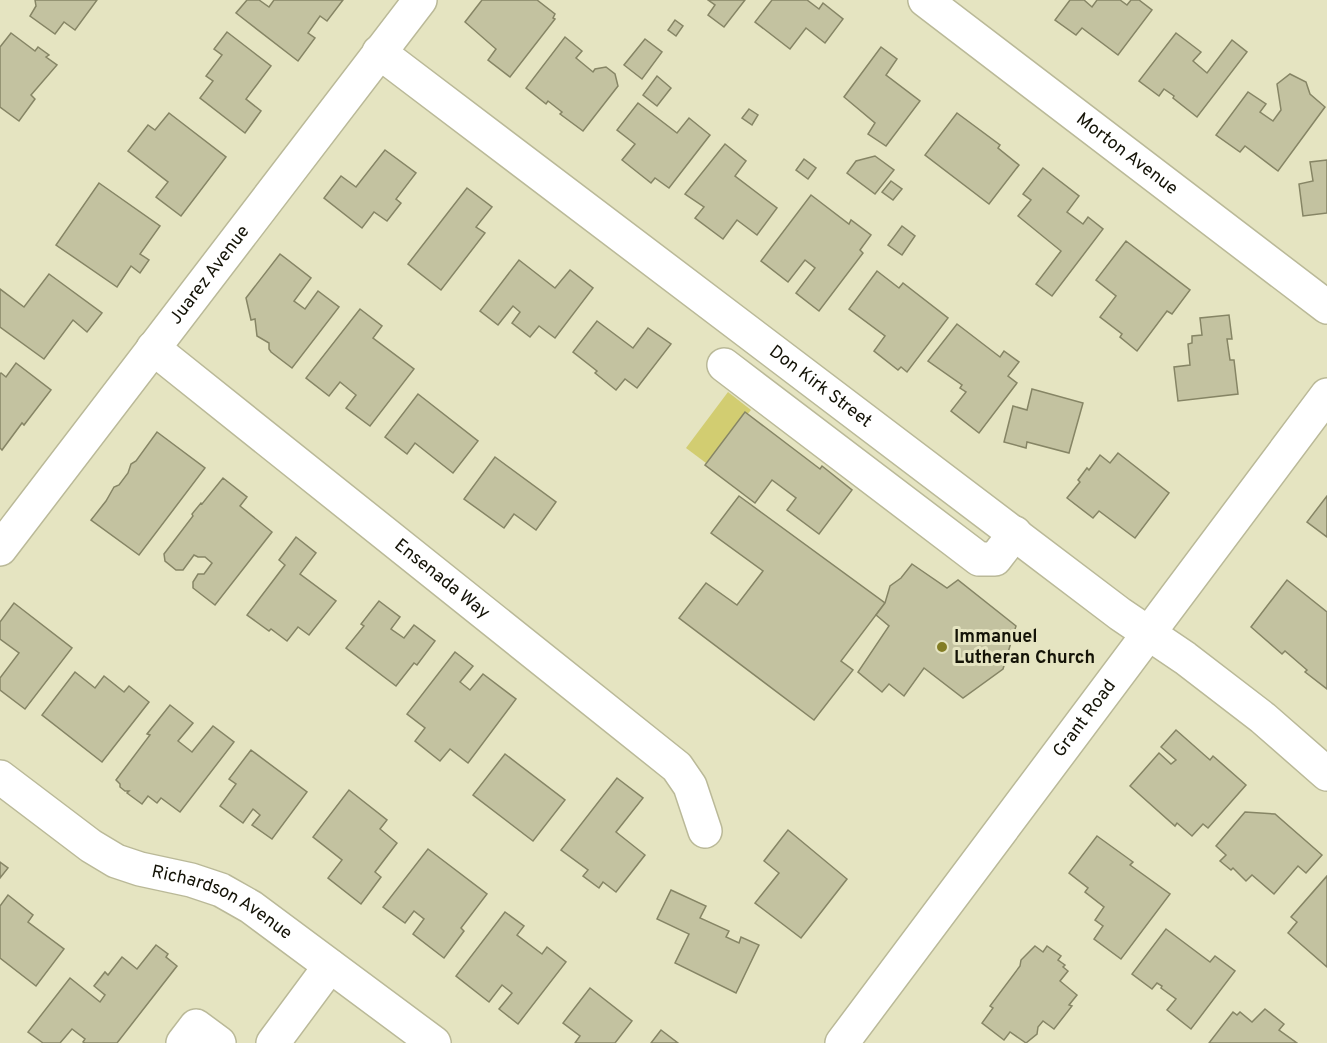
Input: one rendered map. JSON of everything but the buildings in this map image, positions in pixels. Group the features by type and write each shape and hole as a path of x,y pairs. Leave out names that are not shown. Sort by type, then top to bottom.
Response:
{"street":[{"name":"Juarez Avenue","path":"0,549 420,0"},
{"name":"Morton Avenue","path":"926,0 1327,307"},
{"name":"Don Kirk Street","path":"379,52 1149,635 1185,658 1263,718 1327,774"},
{"name":"Ensenada Way","path":"153,348 677,767 690,786 705,831"},
{"path":"724,365 980,559 995,559 1015,533"},
{"name":"Grant Road","path":"842,1043 1327,395"},
{"name":"Richardson Avenue","path":"0,777 99,851 116,861 140,869 192,880 221,891 251,907 330,966 417,1038"},
{"path":"273,1043 330,966"},
{"path":"183,1043 196,1026 219,1043"}],"shaded area":[{"path":"728,392 751,410 706,463 686,448"}],"place":[{"name":"Immanuel Lutheran Church","path":"942,647"}]}
